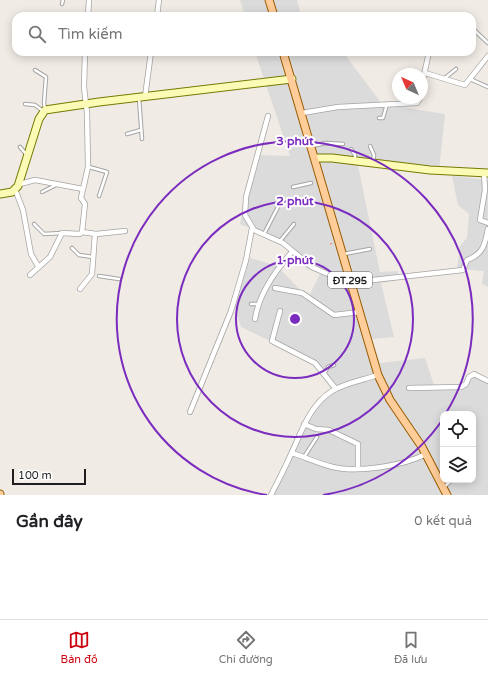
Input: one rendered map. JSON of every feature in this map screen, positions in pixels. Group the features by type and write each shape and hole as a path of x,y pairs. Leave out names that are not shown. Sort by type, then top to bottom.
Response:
{"main road":[{"path":"269,0 273,12"},
{"name":"ĐT.295","path":"284,56 302,113 319,181 344,254 378,375 390,400 426,454 447,495"}],"street":[{"path":"88,12 89,0"},
{"path":"158,12 159,0"},
{"path":"82,232 84,204 81,198 88,167 85,104 85,56"},
{"path":"142,97 150,56"},
{"path":"426,68 428,56"},
{"path":"428,74 465,86 488,56"},
{"path":"38,266 31,254 18,186 39,119 44,111 85,104 292,79"},
{"path":"302,113 338,107 392,104"},
{"path":"268,116 244,209 245,215 252,228 280,241 307,264 318,270 351,281 374,280 463,270 467,260 476,257 484,249 488,229"},
{"path":"314,158 355,160 430,170 486,173 480,220 488,223"},
{"path":"0,194 35,180 83,188"},
{"path":"190,412 230,311 246,260 252,228"},
{"path":"30,275 38,266 50,257 62,233 80,234 82,232 95,234 125,231"},
{"path":"80,289 95,275 95,234"},
{"path":"255,319 259,304 272,277 292,252"},
{"path":"276,288 302,293 334,315 360,312"},
{"path":"280,311 272,341 315,363 336,389"},
{"path":"408,388 461,387 466,384 469,377 474,374 488,381"},
{"path":"271,495 292,453 304,424 314,408 336,389 378,375"},
{"path":"304,424 316,429 329,430 358,444 358,468"},
{"path":"292,453 332,467 345,469 390,466 426,454"}],"lane":[{"path":"476,32 488,43"},
{"path":"443,79 456,69"},
{"path":"35,70 46,77 44,111"},
{"path":"470,79 488,87"},
{"path":"142,97 142,139"},
{"path":"25,104 35,105 44,111"},
{"path":"379,118 383,118 387,104"},
{"path":"127,134 141,130"},
{"path":"311,146 326,143 342,144"},
{"path":"370,146 374,155 372,162"},
{"path":"20,147 28,155"},
{"path":"350,149 356,155 355,160"},
{"path":"88,167 107,172 99,196"},
{"path":"293,187 311,183"},
{"path":"42,192 59,184"},
{"path":"264,234 279,205"},
{"path":"34,224 44,234 62,233"},
{"path":"280,241 294,224"},
{"path":"72,248 79,255 94,257"},
{"path":"344,254 370,249"},
{"path":"95,275 120,279"},
{"path":"252,304 259,304"},
{"path":"324,374 328,367 334,365"},
{"path":"304,457 317,437"},
{"path":"444,488 449,483"}],"shaded area":[{"path":"240,0 297,0 300,12 244,12"},
{"path":"256,56 346,56 382,104 445,114 439,171 357,161 380,272 398,271 398,280 381,283 394,337 372,339 380,363 425,358 435,388 462,388 473,371 488,379 488,495 270,495 308,418 336,386 325,372 304,357 241,327 233,302 247,257 277,266 308,298 321,272 307,269 277,239 240,224 256,155 290,156"},
{"path":"452,176 488,180 488,287 482,284 484,271 457,269 460,246 467,238 469,214 458,205"}]}
